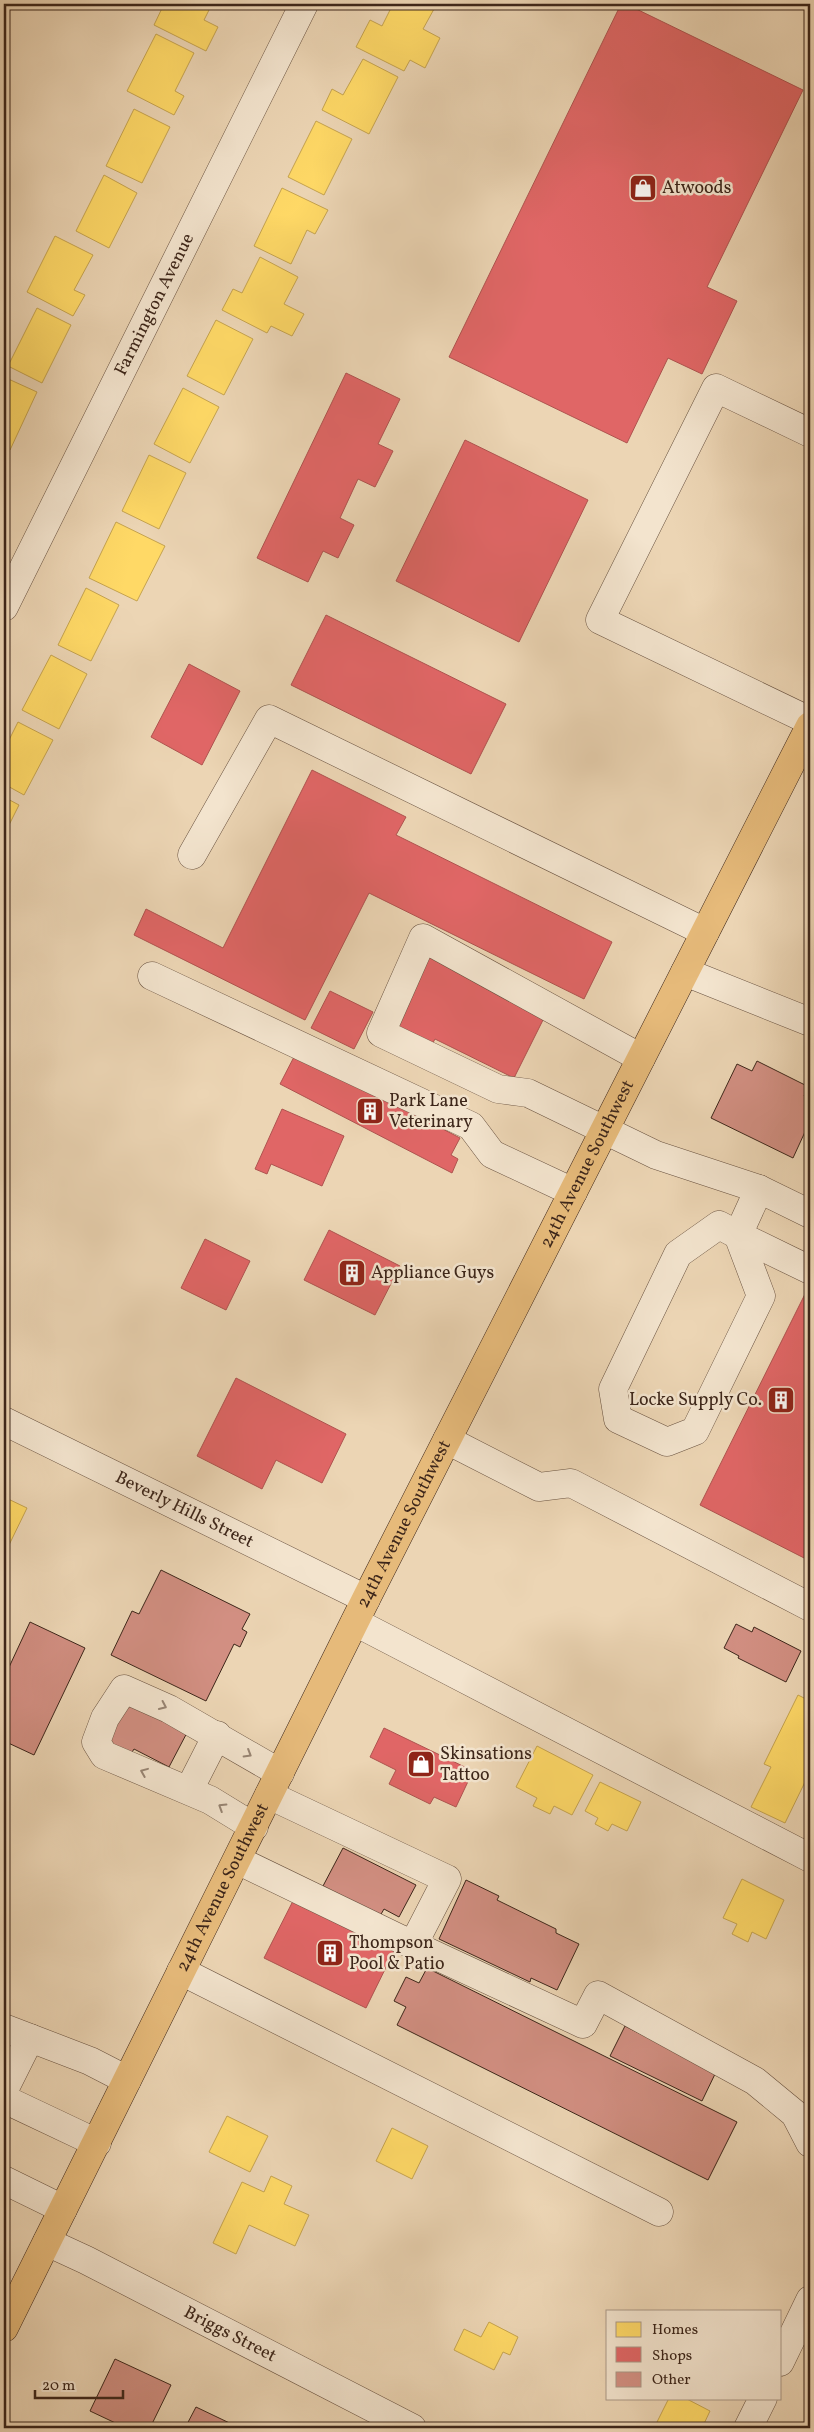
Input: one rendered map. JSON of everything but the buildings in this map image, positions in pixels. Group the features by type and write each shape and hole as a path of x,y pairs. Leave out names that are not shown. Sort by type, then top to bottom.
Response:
{"main road":[{"name":"24th Avenue Southwest","path":"4,2328 11,2294 47,2242 360,1611 810,726"}],"street":[{"name":"Farmington Avenue","path":"4,607 304,4"},
{"path":"810,433 716,388 600,620 810,720"},
{"path":"192,855 269,719 705,932"},
{"path":"641,1058 423,938 381,1033 498,1089 528,1093 656,1155 759,1189 810,1214"},
{"path":"685,972 810,1022"},
{"path":"152,976 471,1126 492,1154 573,1192"},
{"path":"759,1189 738,1235 760,1296 695,1431 667,1442 618,1418 613,1389 678,1254 719,1225 738,1235 810,1270"},
{"name":"Beverly Hills Street","path":"4,1421 360,1611 810,1858"},
{"path":"447,1440 539,1487 570,1483 810,1607"},
{"path":"254,1827 210,1800 104,1755 96,1742 105,1718 124,1689 169,1709 217,1735 275,1784 447,1879 413,1945"},
{"path":"189,1790 217,1735"},
{"path":"237,1860 583,2024 598,1995 755,2081 795,2114 810,2143"},
{"path":"181,1971 659,2212"},
{"path":"4,2028 90,2061 127,2080"},
{"path":"4,2090 30,2038"},
{"path":"4,2099 97,2143"},
{"path":"4,2180 63,2209"},
{"name":"Briggs Street","path":"47,2242 86,2260 412,2428"},
{"path":"782,2358 810,2300"},
{"path":"748,2428 762,2400"}],"place":[{"name":"Atwoods","path":"643,188"},
{"name":"Park Lane Veterinary","path":"370,1111"},
{"name":"Appliance Guys","path":"352,1273"},
{"name":"Locke Supply Co.","path":"781,1400"},
{"name":"Skinsations Tattoo","path":"421,1764"},
{"name":"Thompson Pool & Patio","path":"330,1953"}]}
